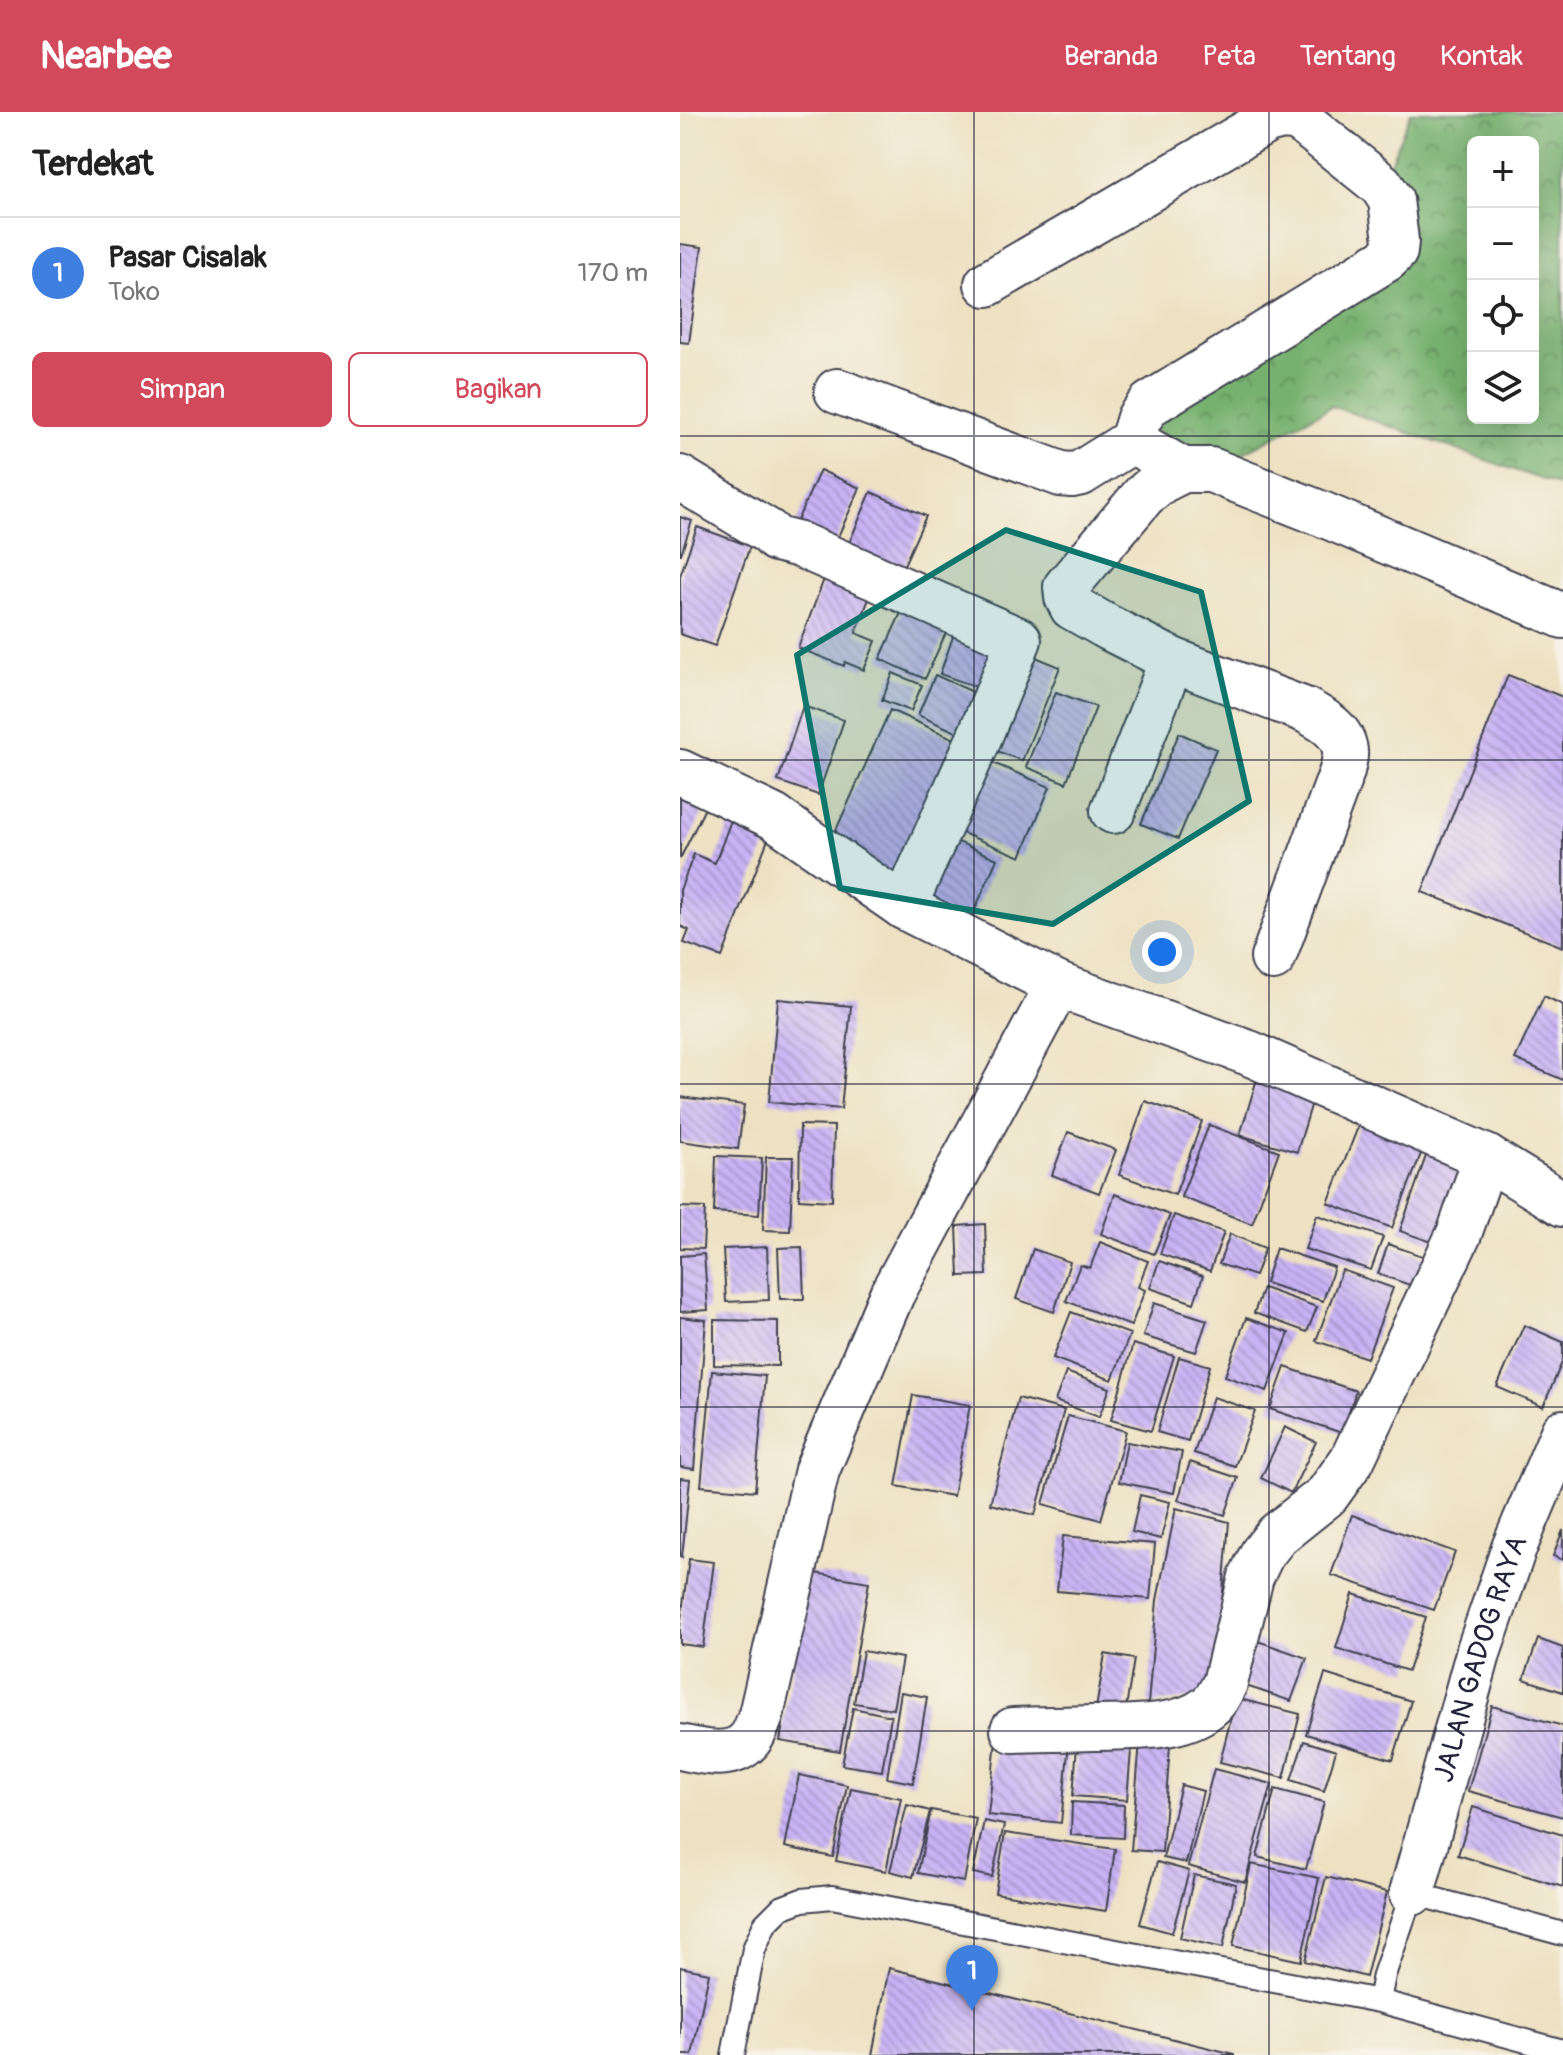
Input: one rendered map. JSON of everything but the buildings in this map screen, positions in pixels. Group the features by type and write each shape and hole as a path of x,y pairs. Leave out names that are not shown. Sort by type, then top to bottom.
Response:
{"street":[{"path":"837,391 1061,474 1081,473 1132,441 1139,418 1150,404 1387,259 1395,251 1396,241 1391,200 1381,185 1299,119 1283,117 1253,129 987,284"},
{"path":"1132,441 1183,470"},
{"path":"1273,958 1342,771 1345,752 1340,737 1325,721 1305,710 1172,660 1072,607 1066,587 1144,495 1161,481 1183,470 1211,470 1563,616"},
{"path":"680,478 776,539 800,545 1019,640 904,907"},
{"path":"1113,811 1172,660"},
{"path":"680,772 774,817 904,907 1058,985 1249,1053 1486,1157 1563,1204"},
{"path":"680,1747 725,1752 742,1748 752,1737 761,1715 817,1470 892,1294 1058,985"},
{"path":"1013,1730 1170,1723 1207,1709 1218,1697 1225,1683 1251,1577 1262,1554 1277,1535 1327,1495 1352,1460 1459,1234 1486,1157"},
{"name":"JALAN GADOG RAYA","path":"1412,1893 1479,1650 1514,1548 1563,1432"}],"lane":[{"path":"1379,2001 1384,1975 1412,1893 1563,1934"},
{"path":"733,2055 754,1949 765,1924 781,1908 802,1900 832,1897 1379,2001 1563,2051"}],"highlighted area":[{"path":"1006,530 1201,592 1249,801 1053,924 840,888 797,655"}],"green space":[{"path":"1411,112 1563,112 1563,487 1332,406 1211,470 1139,418 1387,259 1381,185"}],"place":[{"name":"Pasar Cisalak","path":"972,2011"}]}
